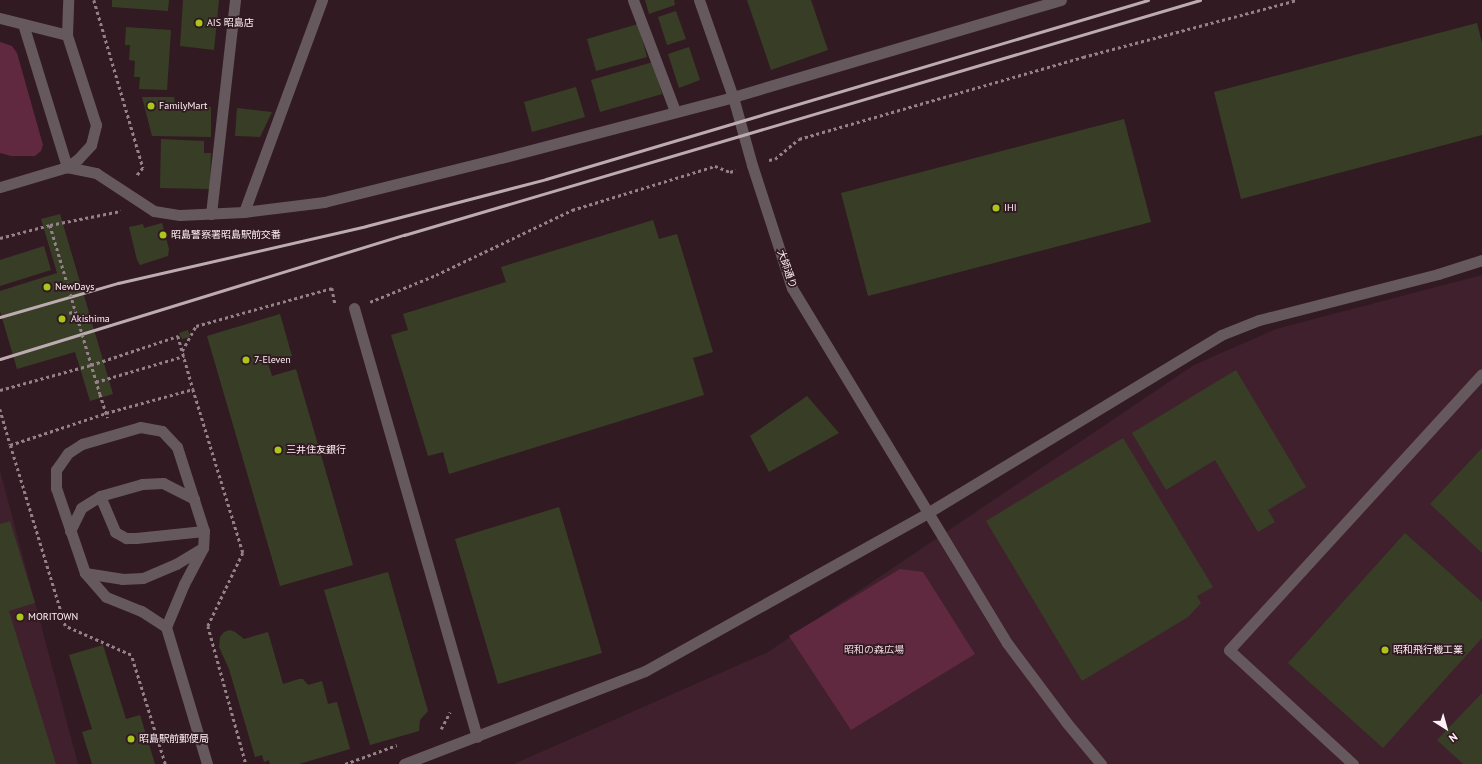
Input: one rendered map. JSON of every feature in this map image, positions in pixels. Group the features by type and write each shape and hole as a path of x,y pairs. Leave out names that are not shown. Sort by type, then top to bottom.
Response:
{"street":[{"path":"0,187 67,167 78,159 91,145 96,125 67,35 68,0"},
{"path":"211,214 235,0"},
{"path":"244,212 322,0"},
{"path":"633,0 675,111"},
{"name":"大師通り","path":"699,0 733,97 752,165 792,288 1007,643 1066,722 1101,764"},
{"path":"67,167 96,173 154,211 180,215 244,212 324,202 501,158 675,111 733,97 1061,0"},
{"path":"0,18 67,35"},
{"path":"23,24 67,167"},
{"path":"404,764 645,671 929,512 1222,335 1259,320 1438,274 1482,260"},
{"path":"354,308 477,737"},
{"path":"1353,764 1229,650 1482,374"},
{"path":"166,627 141,612 106,597 85,573 56,488 56,470 68,452 82,444 140,427 162,431 178,447 204,531 203,548 184,584 166,627 206,764"},
{"path":"70,531 81,508 100,496 142,484 163,483 194,499"},
{"path":"100,496 115,532 126,538 204,531"},
{"path":"85,573 122,579 143,578 176,564 203,548"}],"path":[{"path":"94,0 143,168 133,180"},
{"path":"354,308 436,275 572,210 715,166 730,172 775,158 799,139 1083,57 1297,0"},
{"path":"0,238 50,225 122,211"},
{"path":"50,225 108,418"},
{"path":"182,351 196,326 332,288 337,310"},
{"path":"69,313 76,311"},
{"path":"0,390 91,365 178,336 193,389"},
{"path":"96,382 184,356"},
{"path":"0,409 10,445"},
{"path":"441,729 454,706"},
{"path":"345,764 404,743"}],"shaded area":[{"path":"1482,275 1482,764 514,764 768,652 1194,365 1276,329"},
{"name":"MORITOWN","path":"0,471 78,764 0,764"}],"green space":[{"path":"0,42 12,46 17,53 43,145 41,151 35,156 11,156 0,153"},
{"name":"昭和の森広場","path":"900,569 923,572 975,654 851,730 789,636"}],"building":[{"path":"112,0 169,0 168,11 112,7"},
{"name":"AIS 昭島店","path":"183,0 219,0 214,50 180,46"},
{"path":"645,0 674,0 675,5 649,14"},
{"path":"747,0 811,0 828,50 771,70"},
{"path":"676,11 686,39 667,45 658,17"},
{"path":"1477,23 1482,43 1482,135 1241,199 1214,92"},
{"path":"638,24 647,57 596,71 587,39"},
{"path":"126,27 171,30 167,90 139,89 140,77 134,77 135,61 129,60 130,45 125,45"},
{"path":"689,47 700,80 679,88 668,54"},
{"path":"653,62 662,94 600,112 591,80"},
{"path":"576,87 585,117 532,132 524,102"},
{"path":"142,97 174,97 175,104 211,107 211,137 152,136"},
{"path":"237,108 272,112 260,137 235,136"},
{"name":"IHI","path":"1124,119 1151,222 868,296 841,193"},
{"path":"161,139 204,141 204,153 211,153 210,189 160,188"},
{"path":"60,214 113,394 90,401 75,352 17,369 0,311 0,291 57,273 41,219"},
{"path":"653,220 659,239 677,234 713,352 693,358 704,395 449,474 443,452 428,456 391,335 408,330 403,314 506,282 501,267"},
{"path":"162,223 169,249 168,256 140,265 137,260 129,227 143,224 144,228"},
{"path":"44,246 51,270 0,286 0,260"},
{"path":"280,314 292,356 268,363 272,376 296,369 353,565 280,586 207,336"},
{"path":"188,330 190,337 182,339 179,333"},
{"path":"1236,370 1306,487 1268,510 1275,522 1258,532 1215,460 1166,490 1132,433"},
{"path":"807,396 839,433 769,472 750,436"},
{"path":"1123,438 1213,587 1197,596 1201,603 1188,617 1082,681 986,521"},
{"path":"1482,448 1482,553 1430,504"},
{"path":"559,507 602,653 498,684 455,539"},
{"name":"MORITOWN","path":"10,521 35,603 9,611 56,764 0,764 0,524"},
{"name":"昭和飛行機工業","path":"1405,533 1482,602 1482,638 1383,748 1288,663"},
{"path":"388,572 428,711 420,720 419,731 370,745 324,590"},
{"path":"230,630 244,639 268,632 283,684 299,679 303,679 308,685 322,681 328,704 337,702 350,749 299,764 270,764 269,760 264,762 262,755 255,757 229,669 219,647 220,637 224,632"},
{"path":"103,645 126,719 140,715 155,764 92,764 82,732 92,729 69,655"},
{"path":"1482,693 1482,764 1463,764 1437,740"}],"railway":[{"path":"0,317 118,283 366,226 546,179 1148,0"},
{"path":"0,359 404,235 1200,0"}],"place":[{"name":"AIS 昭島店","path":"199,23"},
{"name":"FamilyMart","path":"151,106"},
{"name":"IHI","path":"996,208"},
{"name":"昭島警察署昭島駅前交番","path":"163,235"},
{"name":"NewDays","path":"47,287"},
{"name":"Akishima","path":"62,319"},
{"name":"7-Eleven","path":"246,360"},
{"name":"三井住友銀行","path":"278,450"},
{"name":"MORITOWN","path":"20,617"},
{"name":"昭和飛行機工業","path":"1385,650"},
{"name":"昭島駅前郵便局","path":"131,739"}]}
